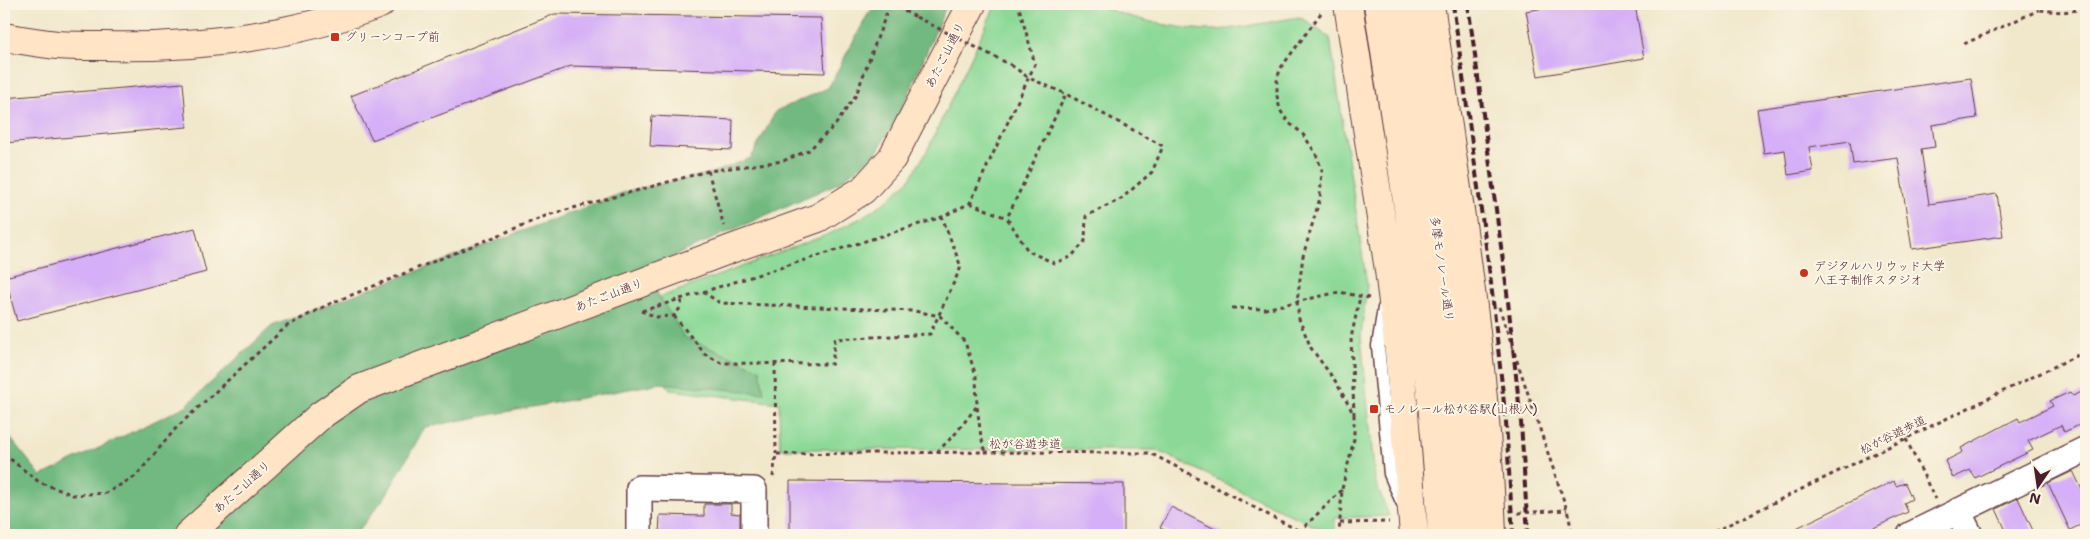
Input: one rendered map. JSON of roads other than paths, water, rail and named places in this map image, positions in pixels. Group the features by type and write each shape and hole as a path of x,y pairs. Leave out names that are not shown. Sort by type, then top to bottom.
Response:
{"main road":[{"path":"4,37 57,45 140,47 229,40 273,34 346,16 380,4"},
{"name":"あたご山通り","path":"188,535 321,415 359,389 818,218 863,190 892,158 972,4"},
{"path":"1348,4 1389,270 1399,351 1408,529"},
{"name":"多摩モノレール通り","path":"1378,4 1412,236 1434,422 1442,535"},
{"name":"多摩モノレール通り","path":"1403,4 1449,316 1457,393 1467,535"},
{"path":"1430,4 1473,306 1482,388 1492,535"}],"street":[{"path":"1910,535 2086,448"},
{"path":"639,535 639,488 754,490 754,535"},
{"path":"1951,515 1970,535"}],"railway":[{"path":"1453,4 1491,283 1506,422 1513,535"},
{"path":"1468,4 1506,283 1521,422 1528,535"}],"place":[{"name":"グリーンコープ前","path":"335,37"},
{"name":"デジタルハリウッド大学 八王子制作スタジオ","path":"1804,273"},
{"name":"モノレール松が谷駅(山根入)","path":"1374,409"}]}
